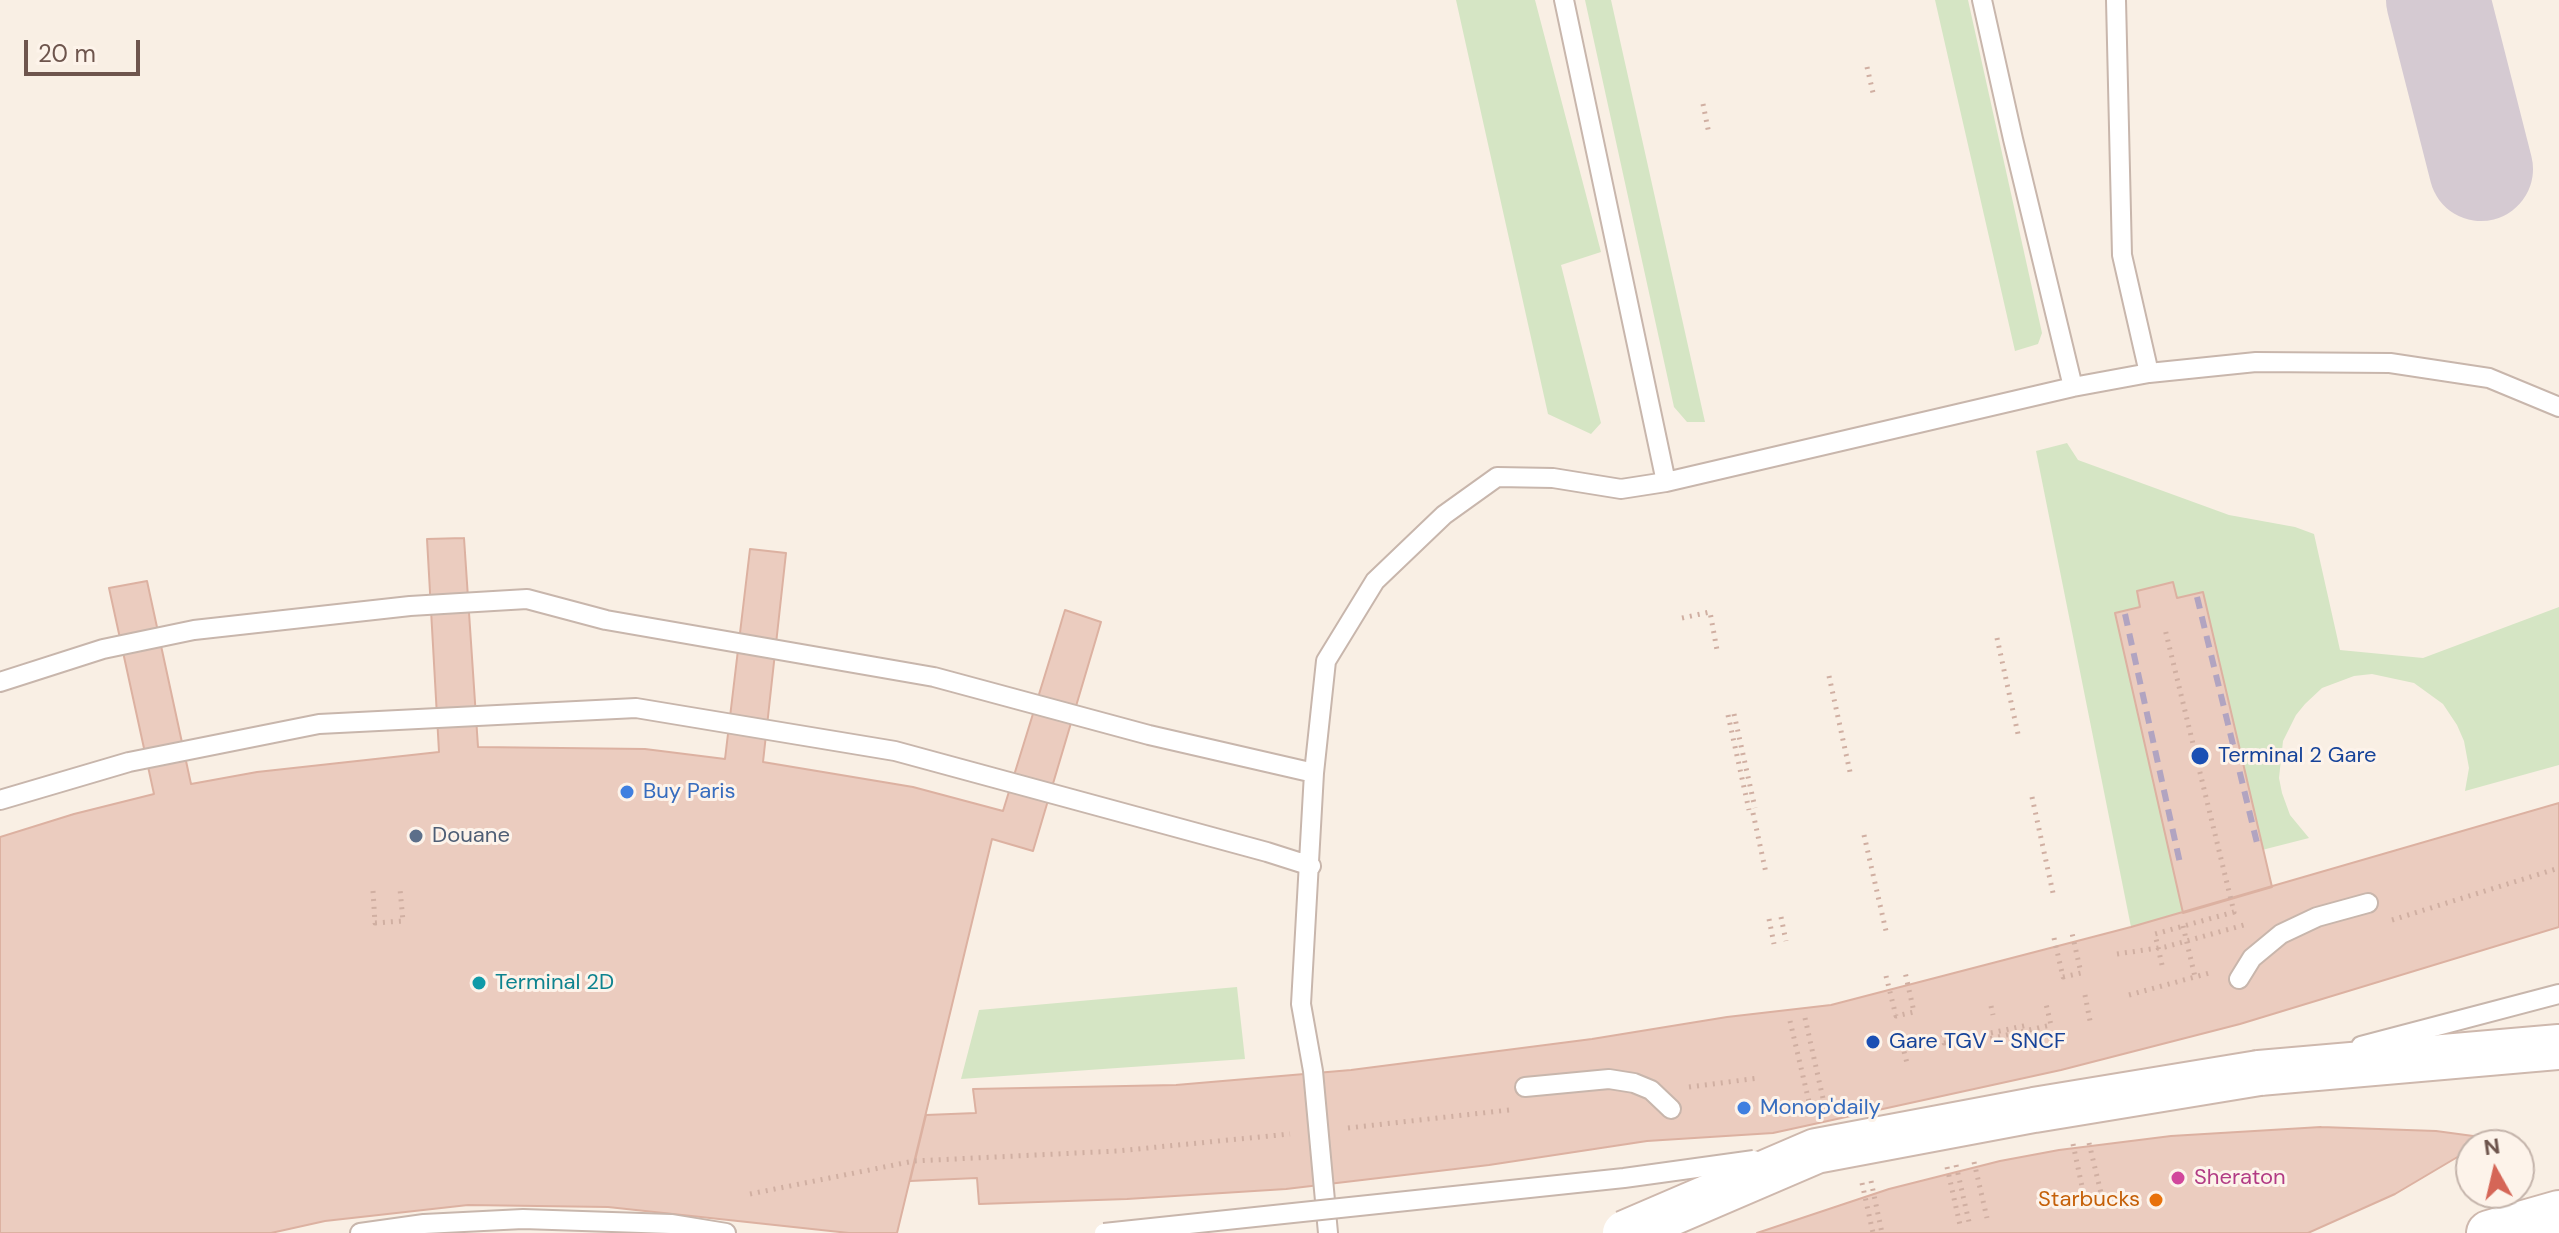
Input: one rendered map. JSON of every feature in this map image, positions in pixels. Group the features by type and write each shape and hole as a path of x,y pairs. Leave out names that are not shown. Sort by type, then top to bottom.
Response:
{"main road":[{"path":"1625,1233 1816,1151 2034,1110 2259,1073 2559,1047"},
{"path":"2489,1233 2559,1213"}],"lane":[{"path":"1564,0 1666,482"},
{"path":"1982,0 2073,387"},
{"path":"2116,0 2122,255 2149,373"},
{"path":"1328,1233 1313,1071 1301,1004 1314,773 1326,661 1375,581 1444,515 1497,477 1553,478 1621,489 1666,482 2073,387 2149,373 2256,362 2390,363 2489,378 2559,407"},
{"path":"0,682 103,649 194,630 410,606 527,599 620,623 934,677 1149,735 1314,773"},
{"path":"0,800 129,762 319,724 636,708 895,751 1311,866"},
{"path":"2239,979 2252,958 2281,934 2317,917 2368,903"},
{"path":"2259,1073 2559,994"},
{"path":"1525,1087 1609,1079 1634,1083 1651,1090 1671,1109"},
{"path":"1104,1233 1624,1178 1816,1151"},
{"path":"360,1233 424,1224 523,1219 671,1224 726,1233"}],"path":[{"path":"1867,67 1874,97"},
{"path":"1703,104 1709,134"},
{"path":"1682,618 1710,612 1717,650"},
{"path":"2162,965 2155,934 2234,912 2165,629"},
{"path":"1997,638 2018,734"},
{"path":"1829,676 1850,772"},
{"path":"1731,714 1766,873"},
{"path":"2032,797 2053,893"},
{"path":"1864,835 1886,931"},
{"path":"373,891 375,923 403,921 400,889"},
{"path":"1781,917 1786,941"},
{"path":"1769,919 1774,944"},
{"path":"2117,954 2165,947 2249,923"},
{"path":"2183,926 2195,977"},
{"path":"2054,938 2063,977 2081,973 2072,933"},
{"path":"1886,976 1896,1016 1914,1012 1905,972"},
{"path":"2085,999 2091,1026"},
{"path":"1943,1035 1944,1043 2051,1025 2046,1004"},
{"path":"1991,1006 1993,1015"},
{"path":"1805,1018 1824,1103"},
{"path":"1790,1021 1810,1106"},
{"path":"1967,1044 2028,1025"},
{"path":"1903,1044 1908,1067"},
{"path":"1685,1088 1759,1078"},
{"path":"1345,1129 1521,1109"},
{"path":"750,1194 914,1161 1117,1151 1301,1133"},
{"path":"2071,1135 2084,1196"},
{"path":"2088,1138 2101,1193"},
{"path":"1953,1152 1969,1222"},
{"path":"1944,1154 1960,1225"},
{"path":"1973,1157 1987,1218"},
{"path":"1870,1178 1882,1233"},
{"path":"1861,1180 1873,1233"}],"green space":[{"path":"1456,0 1535,0 1601,252 1561,265 1601,423 1591,434 1548,414"},
{"path":"1585,0 1611,0 1705,422 1687,422 1674,407"},
{"path":"1935,0 1968,0 2042,333 2038,344 2015,351"},
{"path":"2067,443 2078,460 2229,515 2295,527 2314,534 2340,650 2423,658 2559,607 2559,765 2465,791 2469,768 2464,741 2443,704 2414,683 2372,674 2354,676 2322,688 2296,715 2283,741 2279,778 2282,793 2290,815 2309,838 2262,850 2203,592 2177,598 2172,582 2137,591 2140,607 2115,613 2183,913 2131,927 2036,451"},
{"path":"1237,987 1245,1059 961,1079 979,1010"}],"building":[{"name":"Terminal 2D","path":"464,538 478,747 645,749 725,759 750,549 786,553 763,762 913,787 1003,811 1065,610 1101,622 1033,851 992,839 897,1233 849,1233 608,1207 468,1205 325,1221 271,1233 0,1233 0,837 154,794 109,588 147,581 191,784 257,772 439,752 427,539"},
{"path":"2173,582 2177,598 2203,592 2272,887 2183,913 2115,613 2140,607 2137,591"},
{"path":"2559,803 2559,927 2240,1024 2061,1070 1773,1133 1647,1141 1489,1165 1286,1189 979,1204 977,1178 910,1181 926,1115 976,1113 973,1089 1176,1085 1351,1070 1831,1005 2131,927"},
{"name":"Sheraton","path":"2321,1127 2436,1131 2455,1134 2455,1158 2395,1194 2308,1233 1757,1233 1889,1189 2000,1161 2171,1136"}],"taxiway":[{"path":"2438,0 2481,169"}],"railway":[{"path":"2197,597 2257,843"},
{"path":"2125,614 2180,863"}],"place":[{"name":"Terminal 2 Gare","path":"2200,756"},
{"name":"Buy Paris","path":"627,792"},
{"name":"Douane","path":"416,836"},
{"name":"Terminal 2D","path":"479,983"},
{"name":"Gare TGV - SNCF","path":"1873,1042"},
{"name":"Monop'daily","path":"1744,1108"},
{"name":"Sheraton","path":"2178,1178"},
{"name":"Starbucks","path":"2156,1200"}]}
